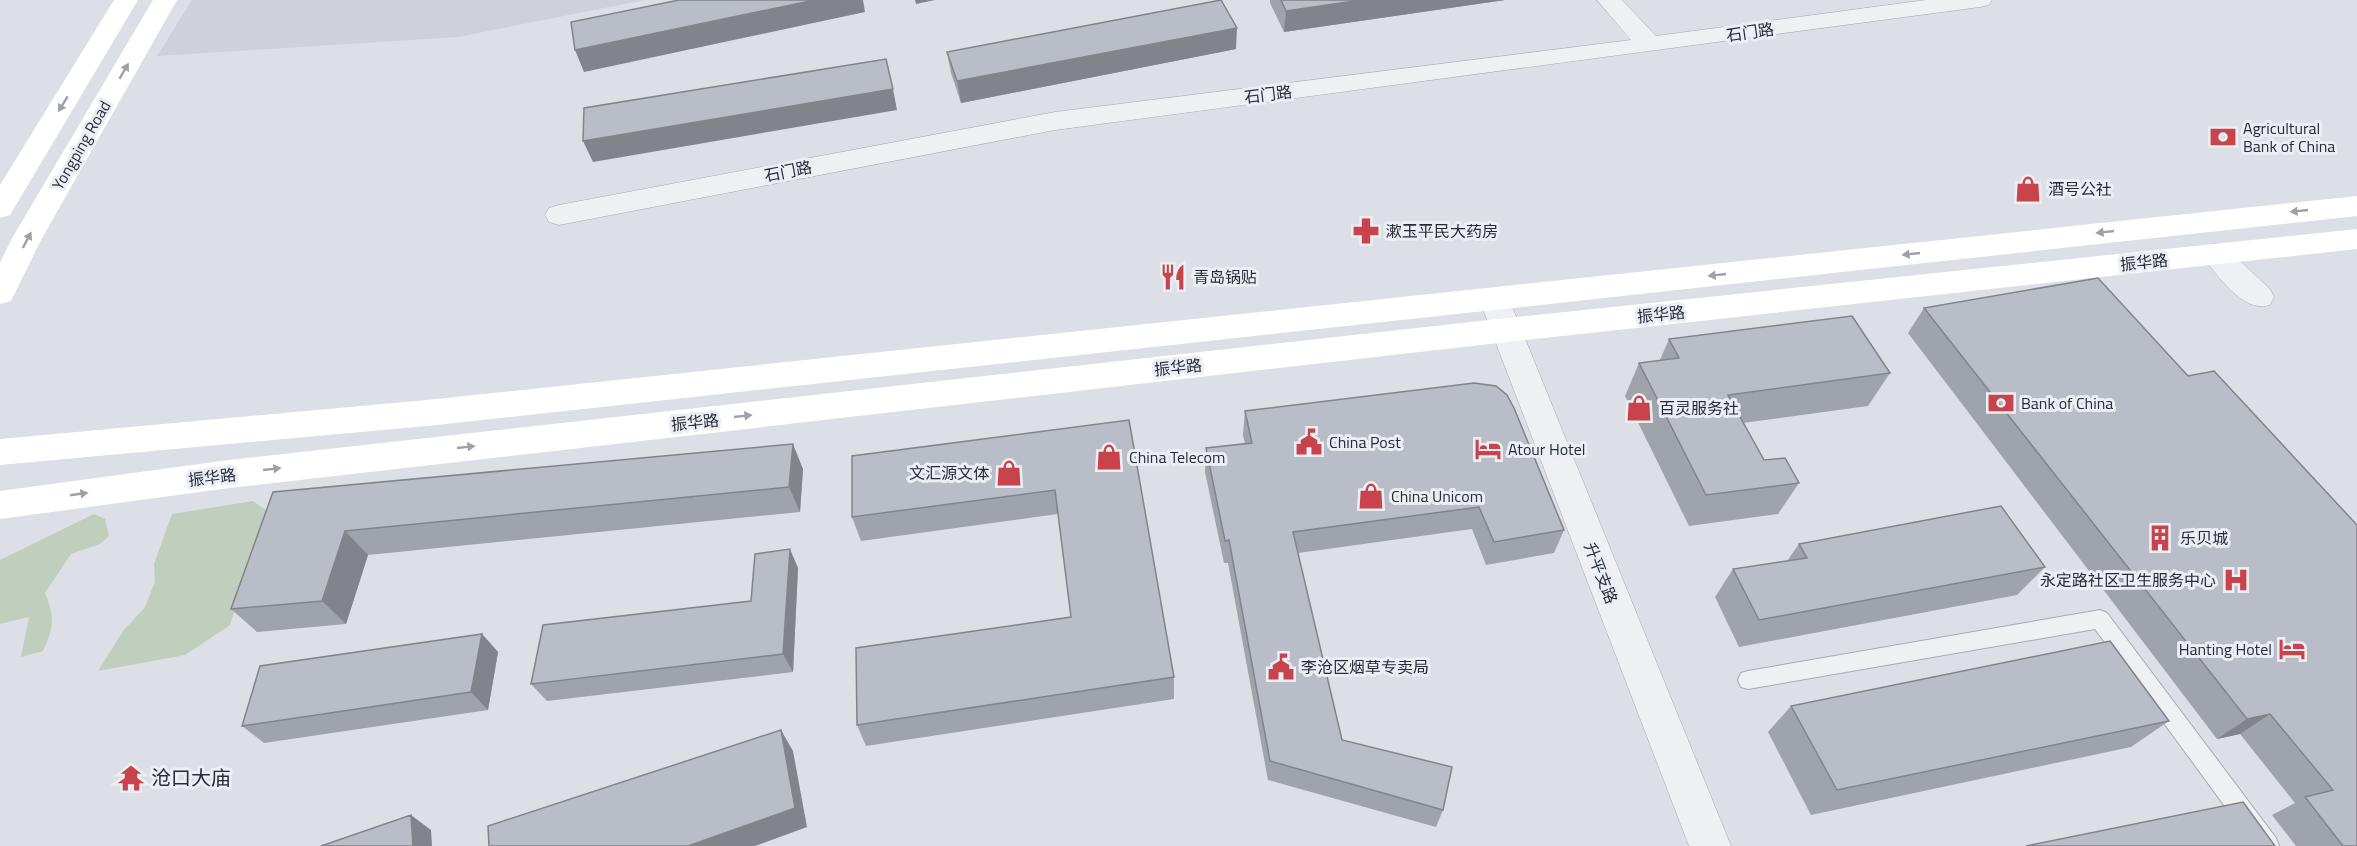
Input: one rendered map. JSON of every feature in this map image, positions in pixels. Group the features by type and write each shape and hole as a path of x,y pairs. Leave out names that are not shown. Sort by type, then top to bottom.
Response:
{"main road":[{"path":"0,208 126,0"},
{"name":"Yongping Road","path":"0,293 27,240 165,0"},
{"name":"振华路","path":"0,505 229,474 2357,206"},
{"name":"振华路","path":"0,452 1500,315 2216,254 2357,239"},
{"path":"0,524 46,498"}],"street":[{"path":"1609,0 1650,45"},
{"name":"石门路","path":"559,215 1055,121 1650,45 1978,0"},
{"path":"2216,254 2259,297"},
{"name":"升平支路","path":"1500,315 1710,846"}],"lane":[{"path":"1748,680 2100,619 2268,846"}],"shaded area":[{"path":"192,0 645,0 458,37 157,56"}],"green space":[{"path":"253,501 266,510 230,625 185,655 98,671 123,631 145,607 155,582 154,564 172,514"},
{"path":"94,514 105,519 109,536 100,544 71,554 45,593 52,622 43,651 21,657 29,617 0,624 0,560"}],"building":[{"path":"679,0 815,0 575,50 571,22"},
{"path":"1221,0 1237,28 957,81 947,52"},
{"path":"1281,0 1361,0 1286,11"},
{"path":"886,59 893,89 583,141 584,108"},
{"path":"2098,278 2188,376 2214,371 2357,525 2357,846 2343,846 2305,797 2333,790 2270,714 2247,719 1924,308"},
{"path":"1852,316 1890,373 1728,395 1764,460 1785,458 1799,483 1706,495 1639,363 1679,358 1669,339"},
{"path":"1474,383 1496,386 1507,395 1564,530 1494,542 1479,507 1293,532 1342,740 1452,767 1443,810 1270,761 1229,540 1225,541 1206,448 1252,443 1245,411"},
{"path":"1129,420 1174,677 857,725 856,648 1071,617 1055,490 852,517 852,456"},
{"path":"793,444 789,487 345,531 322,601 231,609 273,492"},
{"path":"2001,506 2045,567 1759,620 1733,569 1807,558 1799,544"},
{"path":"790,549 783,654 531,684 543,625 751,601 755,554"},
{"path":"482,634 471,692 242,726 260,666"},
{"path":"2110,641 2169,721 1837,790 1791,706"},
{"path":"781,730 795,808 688,846 489,846 488,826"},
{"path":"2243,802 2275,846 2026,846"},
{"path":"411,815 413,846 321,846"}],"place":[{"name":"Agricultural Bank of China","path":"2223,137"},
{"name":"酒号公社","path":"2028,189"},
{"name":"漱玉平民大药房","path":"1366,231"},
{"name":"青岛锅贴","path":"1173,277"},
{"name":"Bank of China","path":"2001,403"},
{"name":"百灵服务社","path":"1639,408"},
{"name":"China Post","path":"1309,442"},
{"name":"Atour Hotel","path":"1488,449"},
{"name":"China Telecom","path":"1109,457"},
{"name":"文汇源文体","path":"1009,473"},
{"name":"China Unicom","path":"1371,496"},
{"name":"乐贝城","path":"2160,538"},
{"name":"永定路社区卫生服务中心","path":"2236,580"},
{"name":"Hanting Hotel","path":"2292,649"},
{"name":"李沧区烟草专卖局","path":"1281,667"},
{"name":"沧口大庙","path":"131,778"}]}
